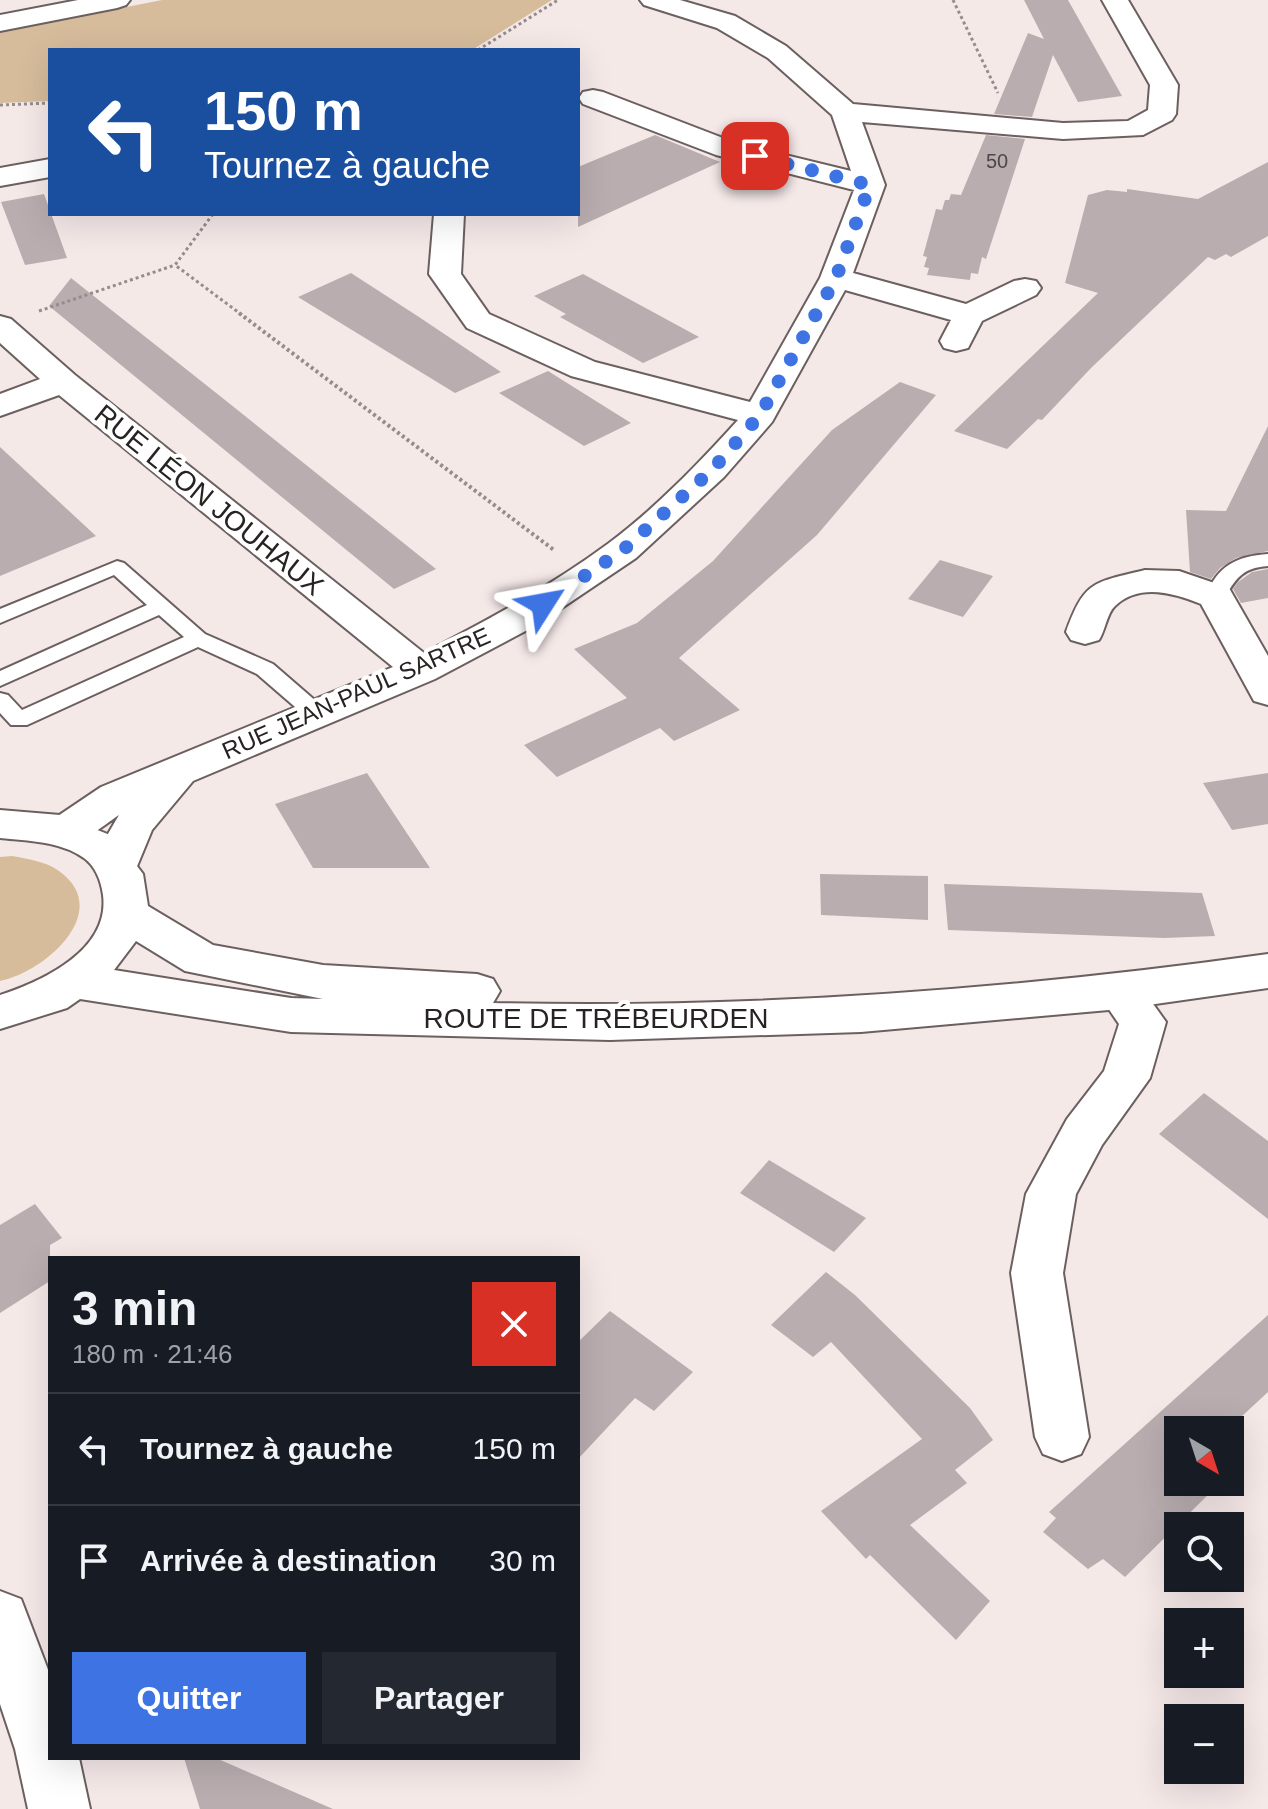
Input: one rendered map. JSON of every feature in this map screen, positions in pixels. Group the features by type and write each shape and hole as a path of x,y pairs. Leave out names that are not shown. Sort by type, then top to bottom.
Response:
{"street":[{"path":"0,23 117,0"},
{"path":"653,0 735,15 845,112 870,185"},
{"path":"845,112 1063,131 1133,129 1162,114 1164,85 1115,0"},
{"path":"593,98 726,149 870,185"},
{"path":"0,177 48,168"},
{"name":"RUE JEAN-PAUL SARTRE","path":"67,830 116,797 421,670 521,618 623,550 712,470 760,415 836,278 870,185"},
{"path":"449,216 445,274 478,321 583,369 760,415"},
{"path":"836,278 962,328 1025,288"},
{"name":"RUE LÉON JOUHAUX","path":"15,320 63,382 421,670"},
{"path":"0,406 63,382"},
{"path":"1085,632 1096,601 1118,588 1145,581 1179,582 1216,596 1268,692"},
{"name":"RUE JEAN-PAUL SARTRE","path":"118,865 124,839 143,809 181,770"},
{"path":"0,824 34,824 67,830 97,845 118,865 126,882 127,914 104,956 75,981 29,1004 0,1012"},
{"name":"ROUTE DE TRÉBEURDEN","path":"127,914 201,959 323,982 548,995 1120,992"},
{"name":"ROUTE DE TRÉBEURDEN","path":"75,981 291,1015 610,1023 861,1015 1120,992 1268,971"},
{"path":"1062,1437 1037,1273 1051,1194 1084,1132 1126,1078 1143,1022 1120,992"},
{"path":"0,1618 48,1758"},
{"path":"48,1760 59,1809"}],"lane":[{"path":"1216,596 1222,578 1232,567 1254,560 1268,560"},
{"path":"0,617 117,567 198,639 265,669 317,714"},
{"path":"0,679 161,606"},
{"path":"0,700 19,720 198,639"}],"path":[{"path":"481,48 558,0"},
{"path":"953,0 1015,126"},
{"path":"0,105 48,103"},
{"path":"15,320 175,265 212,216"},
{"path":"175,265 587,574"}],"shaded area":[{"path":"162,0 552,0 475,48 48,48 48,101 0,103 0,32"},
{"path":"12,856 42,863 59,871 74,887 80,904 77,921 53,953 36,966 0,981 0,857"}],"building":[{"path":"1024,0 1068,0 1122,96 1078,102 1053,55 1032,117 994,114 1028,33 1044,39"},
{"path":"655,135 720,162 578,227 580,166"},
{"path":"986,135 1025,139 986,259 982,257 978,274 971,273 970,280 927,275 929,268 924,267 927,257 923,256 936,209 942,210 951,194 961,195"},
{"path":"1268,162 1268,236 1231,257 1226,254 1215,260 1208,257 1091,368 1042,420 1038,419 1007,449 954,431 1098,293 1065,283 1088,195 1107,190 1127,192 1127,189 1198,199"},
{"path":"44,194 48,216 52,216 67,258 25,265 1,202"},
{"path":"351,273 501,372 455,393 298,297"},
{"path":"583,274 699,337 643,363 560,317 566,314 534,296"},
{"path":"71,278 436,569 394,589 49,306"},
{"path":"548,371 631,423 584,446 499,393"},
{"path":"900,382 936,395 817,535 679,658 740,710 674,741 660,728 557,777 524,745 627,698 574,649 637,623 713,561 832,430"},
{"path":"1268,426 1268,551 1236,558 1220,568 1211,579 1190,572 1186,510 1226,511"},
{"path":"0,447 96,536 0,576"},
{"path":"940,560 993,576 963,617 908,599"},
{"path":"1268,569 1268,598 1241,603 1233,589 1238,582 1252,572"},
{"path":"367,773 430,868 313,868 275,804"},
{"path":"1268,773 1268,824 1232,830 1203,783"},
{"path":"820,874 928,876 928,920 821,915"},
{"path":"944,884 1202,893 1215,936 1164,938 948,930"},
{"path":"1204,1093 1268,1141 1268,1219 1159,1134"},
{"path":"769,1160 866,1218 834,1252 740,1193"},
{"path":"35,1204 62,1238 50,1245 48,1282 0,1313 0,1225"},
{"path":"826,1272 855,1295 970,1408 993,1440 955,1470 967,1483 910,1525 990,1601 956,1640 870,1555 866,1559 821,1511 922,1439 831,1342 813,1357 771,1325"},
{"path":"610,1311 693,1372 654,1411 635,1398 580,1457 580,1340"},
{"path":"1268,1315 1268,1392 1242,1416 1164,1416 1164,1496 1207,1496 1191,1512 1164,1512 1164,1538 1125,1577 1103,1559 1088,1569 1043,1532 1056,1518 1049,1512"},
{"path":"185,1760 221,1760 333,1809 200,1809"}],"route":[{"path":"543,604 623,550 712,470 760,415 836,278 870,185 755,156"}]}
